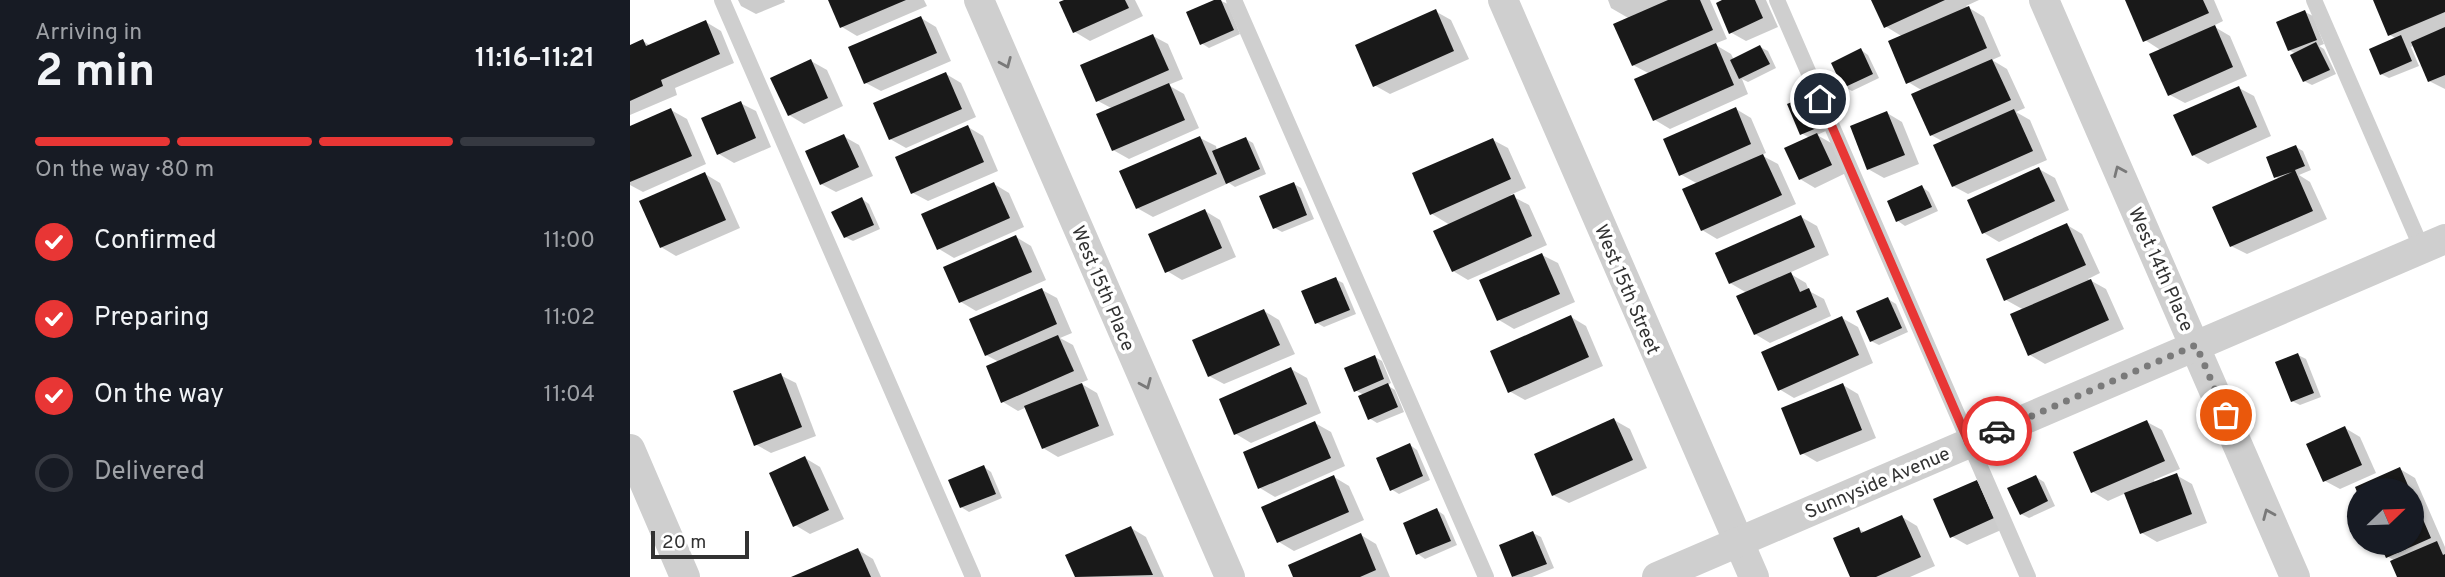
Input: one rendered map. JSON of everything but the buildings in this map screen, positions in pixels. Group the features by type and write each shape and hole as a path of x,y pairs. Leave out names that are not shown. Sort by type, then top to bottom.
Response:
{"street":[{"name":"West 15th Place","path":"979,0 1230,577"},
{"name":"West 15th Street","path":"1503,0 1754,577"},
{"name":"West 14th Place","path":"2044,0 2295,577"},
{"name":"Sunnyside Avenue","path":"1657,577 2433,244"},
{"path":"630,449 685,577"}],"lane":[{"path":"722,0 972,577"},
{"path":"1234,0 1486,577"},
{"path":"1777,0 2028,577"},
{"path":"2314,0 2433,244"}],"way so far":[{"path":"1997,431 2196,345 2226,415"}],"route":[{"path":"1820,99 1969,443 1997,431"}]}
